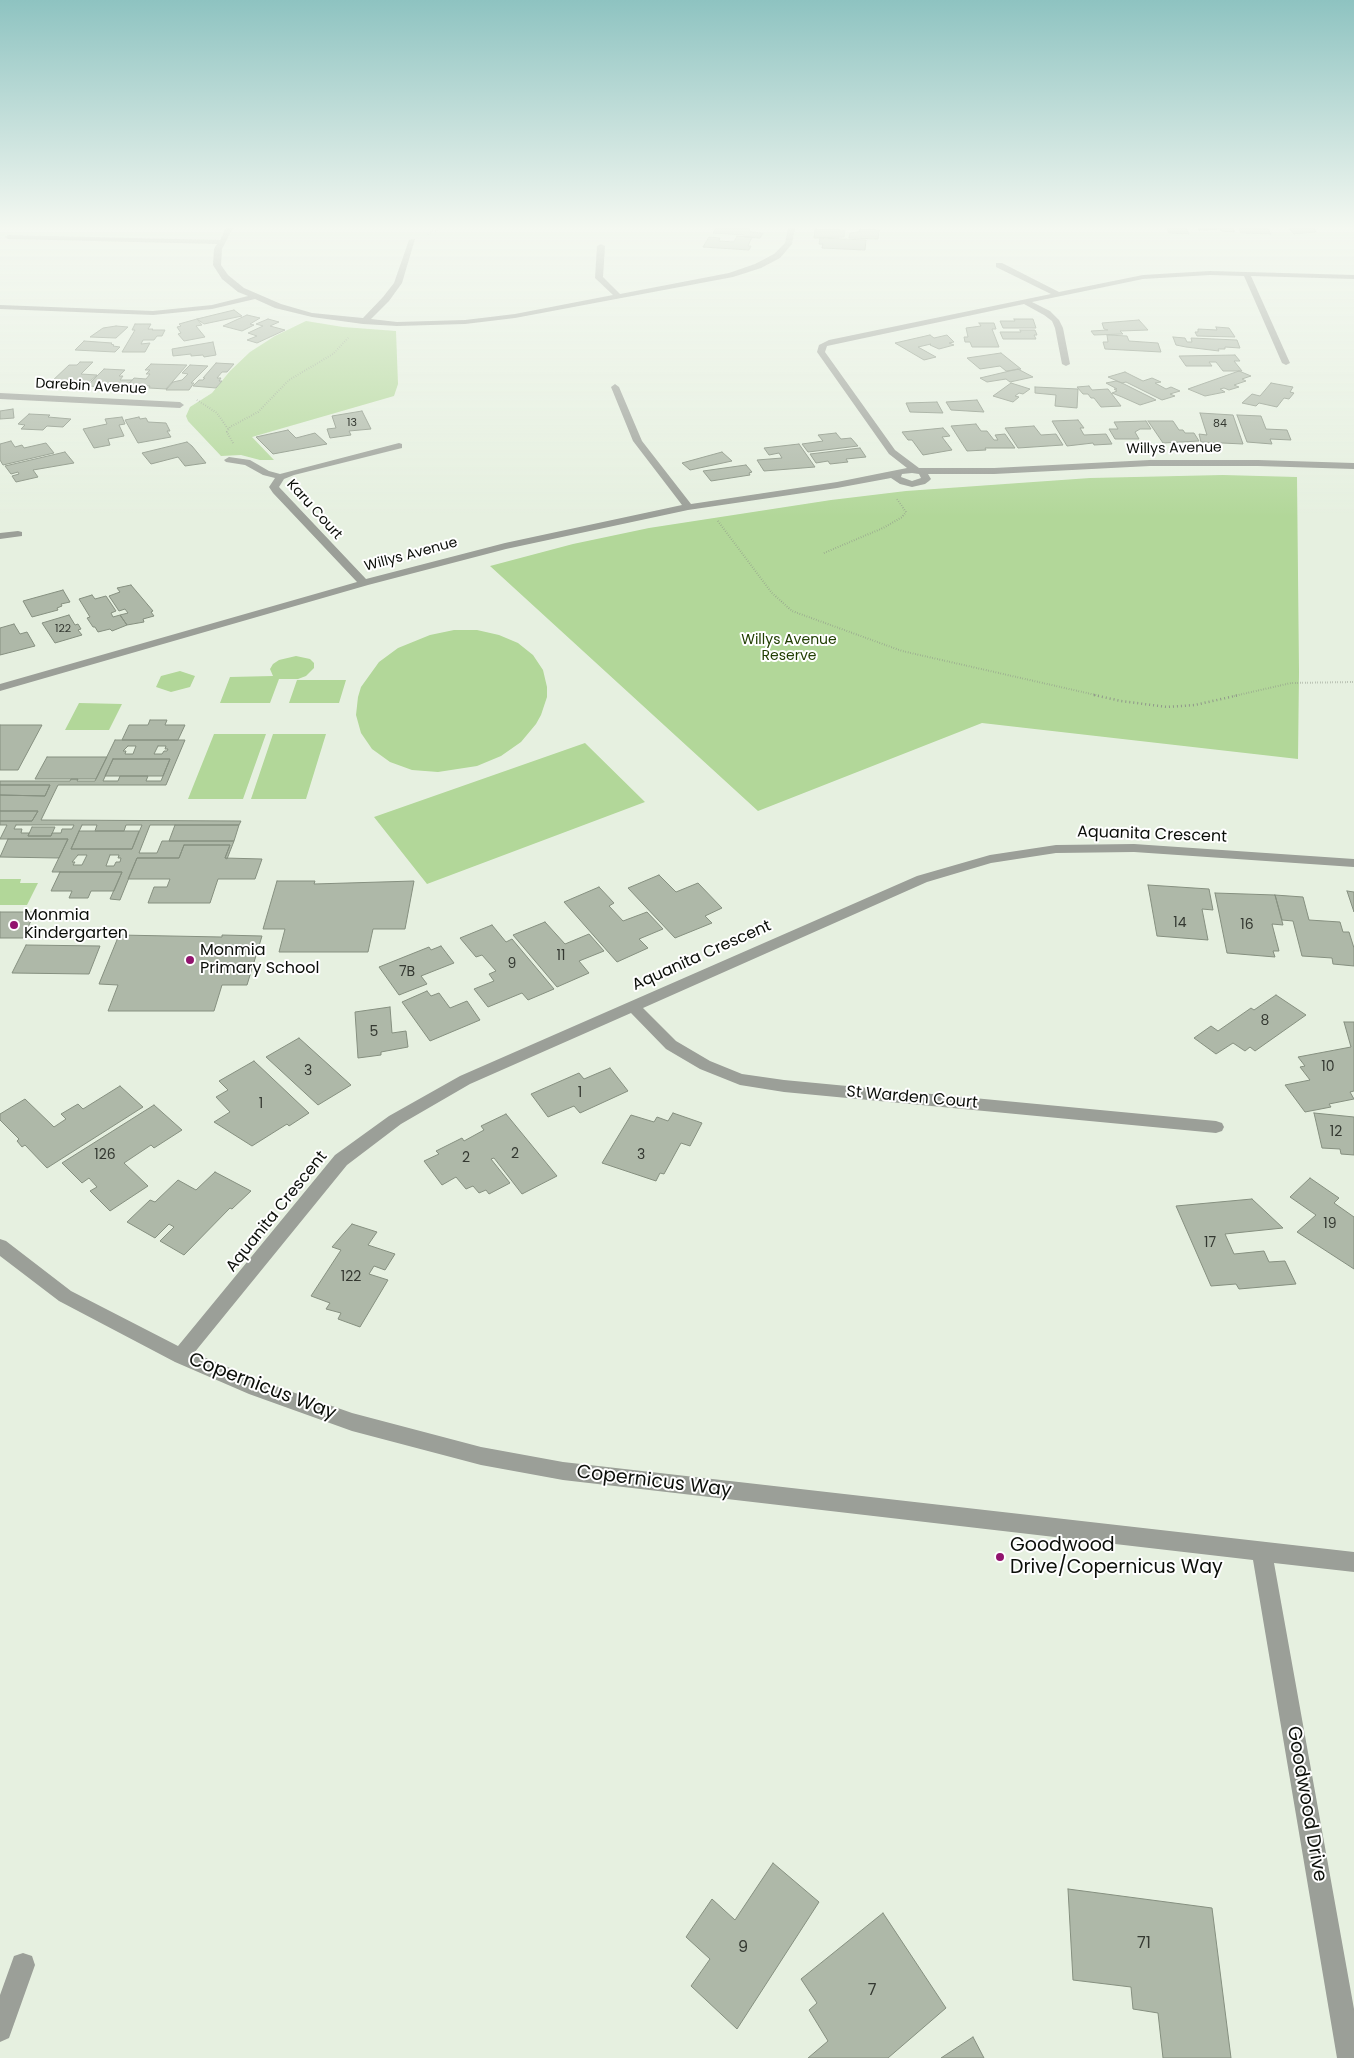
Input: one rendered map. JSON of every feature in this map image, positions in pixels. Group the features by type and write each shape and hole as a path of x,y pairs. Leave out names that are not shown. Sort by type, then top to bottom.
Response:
{"street":[{"path":"914,324 829,342 823,346 821,352 892,452 917,471 925,474 924,480"},
{"path":"1057,324 1066,364"},
{"path":"1269,324 1286,363"},
{"path":"615,387 638,441 688,507"},
{"name":"Darebin Avenue","path":"0,396 181,405"},
{"name":"Karu Court","path":"364,583 276,491 276,483 291,473 399,446"},
{"path":"892,452 899,480 907,483"},
{"path":"229,460 247,462 266,473 281,478"},
{"name":"Willys Avenue","path":"0,688 364,583 505,546 688,507 838,485 903,470 994,470 1159,463 1267,463 1354,466"},
{"name":"Willys Avenue","path":"838,485 917,483 924,480 994,470"},
{"path":"0,536 18,534"},
{"name":"Aquanita Crescent","path":"181,1356 341,1160 395,1120 465,1080 922,879 990,859 1056,849 1134,848 1354,864"},
{"name":"St Warden Court","path":"633,1006 672,1045 705,1065 740,1079 794,1086 1216,1127"},
{"name":"Copernicus Way","path":"0,1246 65,1296 181,1356 256,1388 352,1422 490,1458 563,1471 678,1485 1354,1562"},
{"name":"Goodwood Drive","path":"1262,1551 1350,2058"},
{"path":"0,2029 23,1965"}],"path":[{"path":"228,430 258,412 289,380 333,354 361,324"},
{"path":"181,405 190,398 209,406 217,413 228,430 233,446 223,455 229,460"},
{"path":"824,552 883,528 902,517 906,512 895,497"},
{"path":"714,516 772,593 792,611 902,651 1121,701 1166,707 1195,705 1291,683 1354,682"}],"green space":[{"path":"300,324 325,324 396,331 398,384 394,396 252,437 274,460 260,460 241,455 221,456 188,421 186,416 190,407 212,393 230,371 250,352 275,336"},
{"name":"Willys Avenue Reserve","path":"1223,475 1297,477 1298,759 982,723 758,811 490,566 573,544 649,528 831,500 906,491 1090,478"},
{"path":"454,630 477,630 499,635 518,643 533,655 543,670 547,687 547,697 541,715 521,742 501,756 477,766 438,772 412,770 390,762 372,749 361,733 356,715 361,687 379,662 398,648 430,635"},
{"path":"296,656 310,659 314,663 314,668 306,676 298,679 279,679 270,703 220,703 230,677 273,676 270,669 273,664 279,660"},
{"path":"180,671 195,676 190,687 171,692 156,687 161,676"},
{"path":"297,680 346,680 339,703 289,703"},
{"path":"79,703 122,704 109,730 65,730"},
{"path":"214,734 266,734 243,799 188,799"},
{"path":"273,734 326,734 306,799 251,799"},
{"path":"585,743 645,802 427,884 374,817"},
{"path":"0,879 21,879 20,883 38,883 27,905 0,905"}],"building":[{"path":"135,324 151,324 148,329 165,330 162,336 157,336 154,340 143,340 141,344 150,343 145,352 122,352 135,330 132,330"},
{"path":"179,324 201,324 196,326 205,337 184,341 178,334 181,333 177,327 181,326"},
{"path":"227,324 254,325 242,331 223,326"},
{"path":"256,324 274,324 270,326 285,330 257,343 247,340 257,336 248,333 263,326"},
{"path":"980,324 994,324 996,329 992,329 999,347 972,347 970,342 965,342 964,337 968,337 966,328 981,326"},
{"path":"1001,324 1035,324 1036,328 1003,328"},
{"path":"1102,324 1143,324 1148,330 1120,331 1123,334 1094,335 1091,331 1108,330 1104,329"},
{"path":"128,327 116,338 90,337 103,328"},
{"path":"1216,327 1229,328 1235,337 1197,336 1195,332 1198,332 1198,329 1217,330"},
{"path":"1020,330 1035,330 1037,335 1034,335 1036,339 1003,339 1000,332 1021,332"},
{"path":"930,335 934,338 947,335 954,342 949,343 954,345 939,349 931,344 918,347 936,357 924,360 895,343"},
{"path":"1107,335 1127,336 1129,341 1158,343 1161,352 1105,349 1103,342 1108,342"},
{"path":"1173,337 1185,338 1187,342 1192,342 1191,338 1237,340 1240,348 1225,347 1225,349 1218,349 1219,351 1186,347 1176,345"},
{"path":"84,341 112,343 113,346 120,347 115,352 75,350"},
{"path":"213,342 216,355 204,357 203,355 191,356 191,354 173,356 172,349"},
{"path":"1001,353 1021,369 1006,371 1000,366 980,369 967,358"},
{"path":"1235,355 1240,361 1234,361 1242,371 1223,371 1216,362 1209,362 1212,366 1186,366 1179,356"},
{"path":"80,362 93,362 81,374 97,375 89,382 77,382 75,384 50,383 69,365 77,365"},
{"path":"216,363 234,364 227,372 222,372 217,378 221,378 219,381 222,381 216,388 193,386 199,380 205,378 203,378"},
{"path":"151,364 187,365 166,389 149,388 150,386 144,386 143,388 126,387 134,378 146,379 150,374 146,374 150,370 145,370"},
{"path":"190,365 208,366 191,383 194,383 189,390 166,390 173,382 182,380 188,374 182,373"},
{"path":"104,369 125,370 119,376 123,376 120,380 132,380 125,388 87,386"},
{"path":"1018,369 1033,377 1010,382 1006,379 987,382 980,378"},
{"path":"1239,371 1251,376 1242,379 1246,381 1234,385 1239,387 1229,390 1220,389 1225,392 1205,396 1188,389"},
{"path":"1125,372 1143,381 1152,378 1161,382 1155,383 1166,389 1171,387 1180,391 1170,394 1175,396 1162,400 1126,382 1122,383 1108,377"},
{"path":"1116,381 1156,400 1140,405 1112,393 1117,391 1114,389 1117,389 1106,383"},
{"path":"1011,383 1030,389 1023,394 1019,393 1015,396 1019,397 1013,402 993,396"},
{"path":"1271,383 1293,387 1290,392 1294,393 1289,399 1284,398 1277,407 1259,403 1256,406 1242,403 1252,394 1260,396"},
{"path":"1089,386 1092,390 1108,389 1121,406 1101,407 1094,398 1091,398 1088,394 1083,394 1077,387"},
{"path":"1035,387 1078,389 1077,408 1055,406 1056,395 1035,393"},
{"path":"977,400 984,412 951,410 946,402"},
{"path":"937,402 943,413 910,412 906,403"},
{"path":"13,409 14,418 0,419 0,411"},
{"path":"362,411 371,429 349,431 351,435 330,438 327,429 336,428 332,416"},
{"path":"1200,413 1233,415 1243,444 1201,442 1199,434 1207,435"},
{"path":"29,414 71,419 63,427 47,426 43,430 21,429 25,425 18,424"},
{"path":"1237,415 1261,416 1266,429 1287,430 1291,440 1270,439 1272,444 1247,442"},
{"path":"122,417 125,424 119,425 124,436 108,439 110,445 94,448 83,429 107,424 105,419"},
{"path":"139,417 140,419 146,418 148,422 166,423 170,431 167,431 171,437 138,443 125,420"},
{"path":"1078,420 1084,428 1080,428 1084,435 1106,434 1112,444 1094,445 1093,443 1067,446 1052,421"},
{"path":"1146,421 1151,429 1140,429 1135,432 1139,439 1115,439 1109,429 1118,429 1114,422"},
{"path":"1148,421 1173,421 1179,430 1183,430 1185,433 1194,433 1199,441 1163,443"},
{"path":"976,424 981,431 987,431 994,440 998,440 995,435 1005,434 1015,448 985,448 986,450 967,451 951,426"},
{"path":"1034,426 1041,435 1056,434 1063,445 1018,448 1005,428"},
{"path":"943,428 950,436 942,437 952,450 923,455 912,440 908,440 902,432"},
{"path":"288,430 296,438 315,433 327,444 273,454 256,437"},
{"path":"836,433 841,439 851,438 858,446 808,452 802,444 823,441 818,435"},
{"path":"11,441 15,447 22,445 24,448 46,443 54,453 3,465 0,460 0,444"},
{"path":"187,442 206,463 185,466 178,457 151,464 142,453"},
{"path":"799,444 815,467 764,471 757,460 782,458 779,453 769,455 764,448"},
{"path":"860,448 866,457 846,459 848,462 830,464 828,461 816,463 810,454"},
{"path":"65,452 74,463 33,470 38,477 16,482 12,476 19,474 18,472 11,474 5,466"},
{"path":"722,452 732,461 690,470 682,463"},
{"path":"746,465 752,472 749,473 750,475 711,481 703,471"},
{"path":"131,585 153,611 151,612 154,616 143,619 144,622 127,625 120,615 128,613 125,609 119,611 109,596 120,592 117,588"},
{"path":"63,590 70,602 61,604 62,606 57,608 58,610 32,617 23,601"},
{"path":"92,595 95,599 106,596 116,611 111,613 113,617 120,615 127,625 112,631 110,629 98,632 87,618 90,617 79,599"},
{"path":"69,615 75,625 78,624 81,629 78,630 82,635 55,643 42,623"},
{"path":"14,624 20,634 27,632 35,646 0,655 0,628"},
{"path":"150,720 167,720 165,725 185,725 178,740 122,740 129,725 148,725"},
{"path":"0,725 42,725 18,770 0,770"},
{"path":"115,740 185,740 166,785 58,785 41,820 241,821 239,825 150,825 139,853 157,853 162,841 234,841 227,859 225,858 230,845 184,845 179,858 137,858 120,900 110,899 122,872 52,872 68,839 0,839 7,825 0,825 0,821 32,821 38,811 0,811 0,795 45,796 50,785 0,785 0,781 70,781 71,779 78,779 77,781 95,781","holes":["128,746 136,746 133,754 125,754 126,751 123,751","158,746 166,746 165,749 168,749 162,754 154,754","113,759 170,759 161,781 146,781 148,776 120,776 118,781 103,781","16,825 74,825 72,829 62,829 61,833 52,833 51,836 28,836 29,833 21,833 22,829 14,829","82,825 97,825 95,831 124,831 126,825 142,825 132,849 71,849","78,855 87,855 82,865 73,865 75,862 72,862","110,855 119,855 118,858 121,858 120,862 116,862 114,866 106,866"]},
{"path":"47,757 107,757 96,779 35,779"},
{"path":"113,759 170,759 163,776 105,776"},
{"path":"0,785 50,785 45,796 0,795"},
{"path":"0,811 38,811 32,821 0,821"},
{"path":"175,825 239,825 234,841 169,841"},
{"path":"32,827 55,827 51,836 28,836"},
{"path":"79,831 139,831 132,849 71,849"},
{"path":"8,839 68,839 59,858 0,857"},
{"path":"184,845 230,845 225,858 262,859 255,879 218,879 210,903 148,903 154,887 167,887 170,879 128,879 137,858 179,858"},
{"path":"60,872 122,872 114,891 91,891 88,898 69,898 72,891 51,891"},
{"path":"659,875 676,892 698,883 722,908 705,916 712,923 675,938 628,888"},
{"path":"277,881 315,881 314,884 414,881 405,929 373,929 368,952 279,952 285,929 263,929"},
{"path":"1148,885 1209,889 1213,910 1202,909 1208,940 1157,936"},
{"path":"599,887 614,903 609,906 623,921 647,912 663,929 639,939 648,948 617,962 564,902"},
{"path":"1347,891 1354,892 1354,912"},
{"path":"1215,893 1275,895 1283,925 1272,924 1279,951 1273,951 1275,957 1227,953"},
{"path":"1275,895 1303,897 1309,920 1340,922 1343,932 1349,932 1354,948 1354,966 1333,964 1332,958 1302,956 1293,921 1282,920"},
{"path":"0,912 35,912 23,938 0,938"},
{"path":"545,922 565,944 589,934 604,951 579,961 589,973 557,987 513,935"},
{"path":"492,925 506,942 512,939 554,989 528,1000 522,993 488,1007 474,989 494,981 489,974 496,971 482,955 476,957 460,938"},
{"path":"119,935 262,936 247,985 222,985 214,1011 108,1011 118,985 99,984"},
{"path":"26,945 100,946 89,974 12,973"},
{"path":"441,946 454,963 421,976 427,984 399,995 379,967 429,947 431,950"},
{"path":"427,991 431,996 439,993 450,1008 467,1001 480,1020 430,1041 402,1002"},
{"path":"1276,995 1306,1015 1255,1051 1250,1047 1245,1051 1233,1043 1216,1054 1194,1038 1211,1026 1218,1031 1251,1008 1254,1010"},
{"path":"390,1007 392,1033 406,1031 408,1047 381,1052 381,1055 358,1058 355,1012"},
{"path":"1344,1022 1354,1022 1354,1091 1350,1092 1354,1099 1329,1104 1331,1107 1305,1112 1285,1085 1310,1080 1300,1067 1305,1066 1298,1057 1351,1047"},
{"path":"299,1038 351,1085 318,1105 266,1057"},
{"path":"254,1061 309,1113 289,1126 287,1124 252,1146 214,1122 230,1112 216,1097 228,1090 219,1081"},
{"path":"610,1068 628,1091 580,1113 574,1106 548,1117 531,1094 579,1073 584,1079"},
{"path":"120,1086 143,1107 47,1168 25,1145 22,1147 17,1141 19,1139 0,1120 0,1114 25,1099 54,1127 66,1119 61,1114 78,1104 83,1109"},
{"path":"154,1105 182,1130 154,1148 151,1145 124,1163 148,1186 110,1211 90,1191 97,1187 89,1178 82,1183 62,1163"},
{"path":"673,1113 702,1123 690,1146 681,1143 664,1174 660,1173 656,1181 602,1163 631,1115 654,1122 657,1117 668,1121"},
{"path":"1314,1113 1354,1117 1354,1155 1341,1154 1340,1149 1322,1148"},
{"path":"506,1114 557,1176 522,1194 494,1158 491,1159 510,1183 489,1194 486,1190 479,1193 473,1186 466,1189 456,1177 442,1185 424,1161 439,1154 436,1151 462,1138 464,1141 484,1130 481,1126"},
{"path":"215,1172 251,1191 232,1209 230,1208 184,1255 160,1241 174,1227 169,1224 155,1238 127,1222 150,1200 155,1202 178,1180 196,1190"},
{"path":"1310,1178 1339,1198 1334,1203 1354,1217 1354,1269 1297,1232 1316,1215 1290,1197"},
{"path":"1252,1199 1283,1228 1225,1234 1234,1254 1264,1251 1269,1262 1285,1261 1296,1284 1239,1289 1236,1284 1211,1286 1176,1206"},
{"path":"352,1224 377,1232 368,1245 395,1254 385,1270 374,1266 369,1274 388,1280 360,1327 338,1319 341,1313 326,1309 330,1303 311,1296 341,1250 332,1247"},
{"path":"773,1863 819,1902 737,2029 691,1986 710,1959 686,1937 712,1899 735,1920"},
{"path":"1068,1889 1212,1908 1231,2058 1163,2058 1158,2013 1133,2009 1131,1987 1073,1980"},
{"path":"883,1913 946,2008 888,2058 808,2058 828,2041 809,2010 817,2003 801,1979"},
{"path":"973,2037 984,2058 941,2058"}],"place":[{"name":"Monmia Kindergarten","path":"14,925"},
{"name":"Monmia Primary School","path":"190,960"},
{"name":"Goodwood Drive/Copernicus Way","path":"1000,1557"}]}
